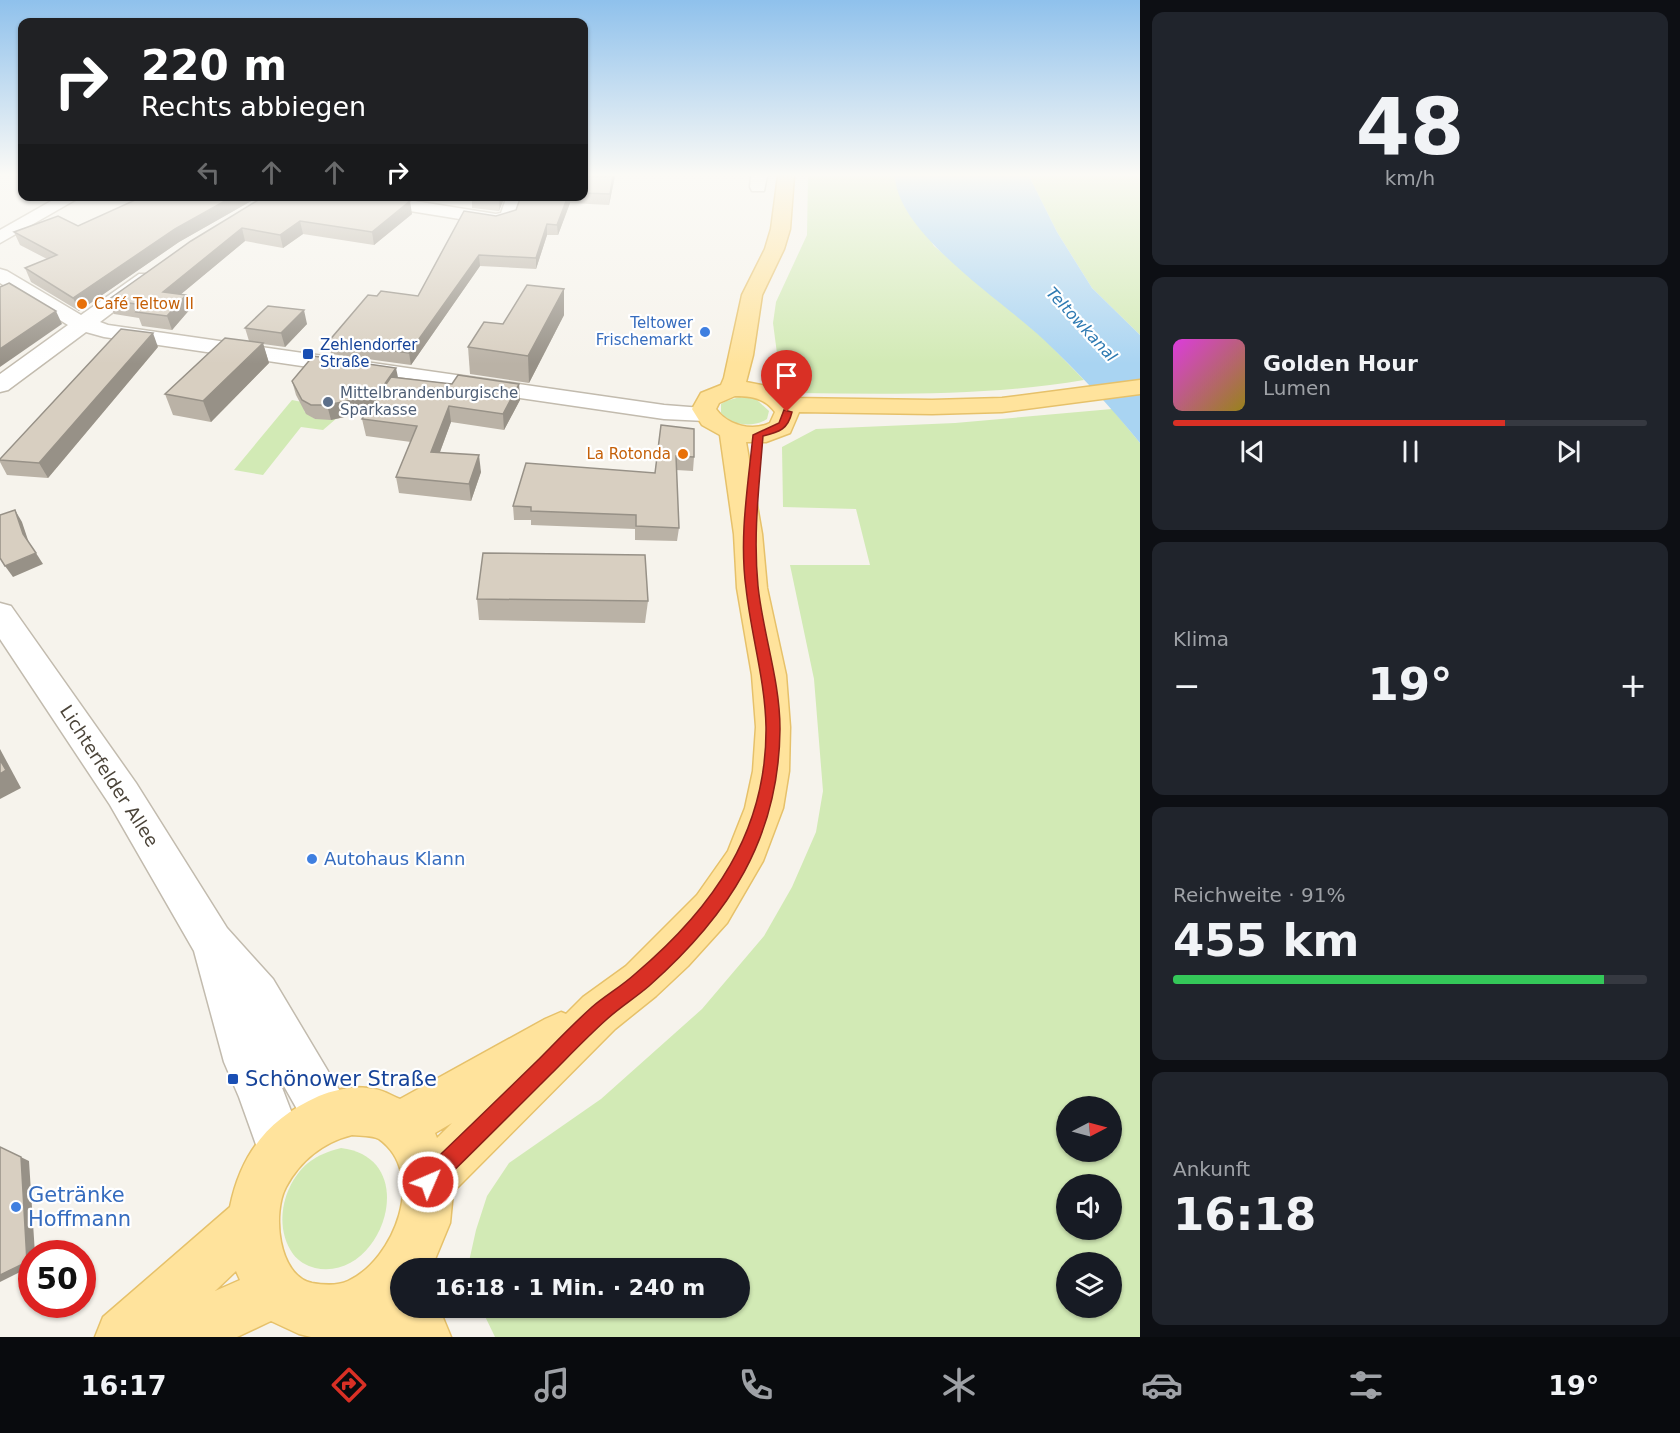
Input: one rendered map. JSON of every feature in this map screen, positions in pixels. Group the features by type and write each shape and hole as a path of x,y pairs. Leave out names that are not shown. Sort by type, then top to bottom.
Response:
{"main road":[{"path":"731,389 738,375 757,278 770,258 778,238"},
{"path":"745,333 778,405 778,429 745,433 720,428 706,408 712,396 731,389 778,405 932,407 1002,405 1140,387"},
{"path":"428,1182 599,1013 665,959 712,909 743,861 764,808 771,771 773,727 769,675 752,588 745,433"},
{"path":"400,1126 599,1013"},
{"path":"390,1292 334,1312 312,1311 292,1304 275,1292 262,1272 254,1248 253,1221 257,1195 267,1172 281,1150 302,1129 327,1115 353,1110 379,1114 400,1126 413,1141 422,1160 428,1182 427,1214 409,1258"},
{"path":"123,1337 253,1221"},
{"path":"174,1337 275,1292"},
{"path":"409,1318 423,1337"}],"street":[{"path":"0,385 160,268"},
{"path":"0,275 85,325 104,331 664,412 706,408"},
{"name":"Lichterfelder Allee","path":"0,614 123,794 212,942 257,995 327,1115"},
{"name":"Lichterfelder Allee","path":"212,942 247,1062 261,1092 281,1150"}],"green space":[{"path":"805,238 929,238 934,246 1043,338 1084,380 1013,389 941,393 870,394 790,391 781,384 773,323 776,302"},
{"path":"1061,238 1140,238 1140,335 1092,288"},
{"path":"740,397 756,399 769,411 767,419 755,424 743,424 731,421 721,413 721,404"},
{"path":"292,400 307,403 304,411 315,419 337,418 323,430 301,427 263,475 234,470"},
{"path":"1112,409 1140,443 1140,1337 495,1337 486,1318 750,1318 750,1258 470,1258 487,1196 509,1163 601,1099 702,1009 764,936 792,887 816,832 823,791 814,679 790,565 870,565 856,509 783,507 782,447 816,429 955,423"},
{"path":"341,1148 366,1157 381,1173 387,1194 384,1217 375,1239 359,1257 339,1268 315,1268 297,1259 287,1243 283,1231 284,1206 292,1182 299,1172 316,1158"}],"water":[{"name":"Teltowkanal","path":"928,238 1061,238 1092,288 1140,335 1140,443 1056,351"}],"building":[{"path":"26,238 161,238 73,298 25,268 57,255"},
{"path":"195,238 229,238 163,292 186,295 167,316 136,312 143,305 108,300"},
{"path":"449,238 542,238 536,258 479,255 409,353 328,342 368,295 377,296 381,291 418,296"},
{"path":"9,283 56,311 0,349 0,287"},
{"path":"527,285 564,289 528,356 468,347 484,322 503,324"},
{"path":"268,306 304,310 281,333 245,328"},
{"path":"121,329 153,333 39,463 0,460 0,459"},
{"path":"225,338 263,343 203,401 165,394"},
{"path":"313,356 396,368 377,395 327,405 311,405 302,400 292,381"},
{"path":"458,375 519,384 503,414 449,406 431,452 479,455 469,484 396,477 417,426 362,419 391,377 452,384"},
{"path":"661,425 694,429 694,457 676,456 679,528 636,526 636,515 531,511 531,507 513,506 526,463 655,473"},
{"path":"15,510 23,534 36,553 5,566 0,558 0,515"},
{"path":"483,553 645,555 648,601 477,599"},
{"path":"0,760 6,770 0,774"},
{"name":"Getränke Hoffmann","path":"0,1147 21,1157 26,1240 18,1240 18,1266 0,1275"}],"place":[{"name":"Café Teltow II","path":"82,304"},
{"name":"Teltower Frischemarkt","path":"705,332"},
{"name":"Zehlendorfer Straße","path":"308,354"},
{"name":"Mittelbrandenburgische Sparkasse","path":"328,402"},
{"name":"La Rotonda","path":"683,454"},
{"name":"Autohaus Klann","path":"312,859"},
{"name":"Schönower Straße","path":"233,1079"},
{"name":"Getränke Hoffmann","path":"16,1207"}],"route":[{"path":"428,1182 599,1013 641,981 673,951 712,909 743,861 764,808 771,771 773,727 769,675 752,588 748,534 758,435 778,429 784,424 787,412"}]}
